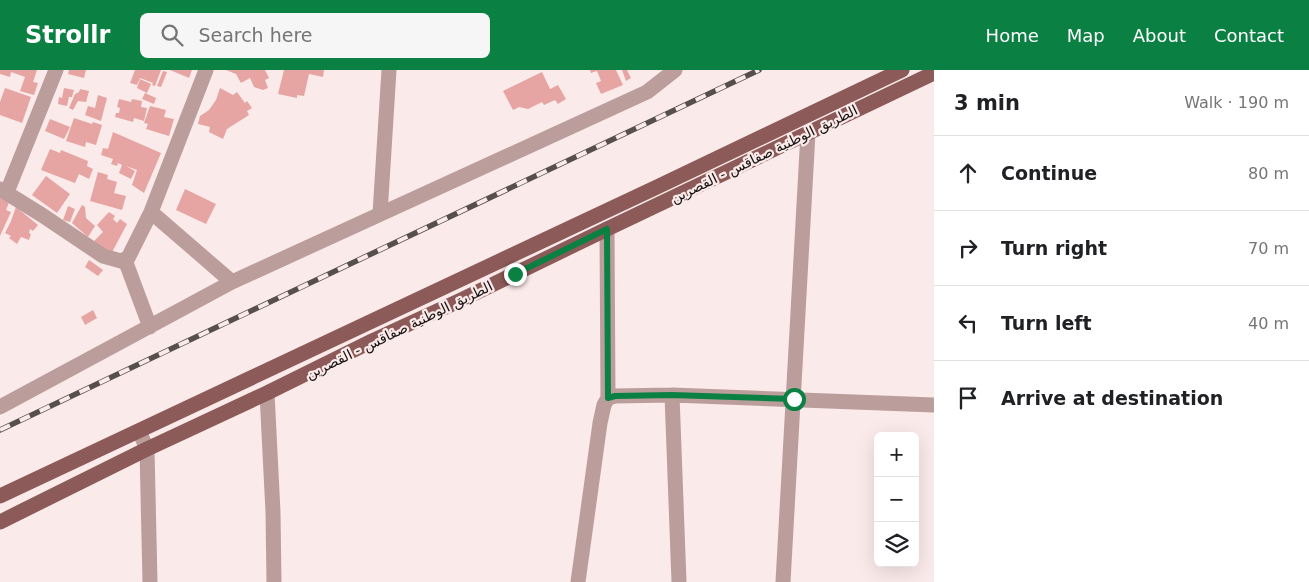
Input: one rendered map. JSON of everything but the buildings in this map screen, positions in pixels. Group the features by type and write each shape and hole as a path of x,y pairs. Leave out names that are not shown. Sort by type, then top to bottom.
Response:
{"main road":[{"name":"الطريق الوطنية صفاقس - القصرين","path":"0,496 902,70"},
{"name":"الطريق الوطنية صفاقس - القصرين","path":"0,522 147,449 268,393 372,341 934,73"},
{"path":"748,144 753,159"},
{"path":"425,296 434,313"}],"street":[{"path":"56,70 4,190 103,256 116,260 128,258 151,212 206,70"},
{"path":"380,214 389,70"},
{"path":"0,407 232,282 647,92 675,70"},
{"path":"783,582 808,133"},
{"path":"151,212 232,282"},
{"path":"578,582 600,423 604,405 608,398 607,229"},
{"path":"125,260 150,327"},
{"path":"268,393 274,582"},
{"path":"672,395 679,582"},
{"path":"608,398 615,396 672,395 934,405"},
{"path":"139,431 147,449 150,582"}],"railway":[{"path":"0,430 759,70"}],"route":[{"path":"515,274 607,229 608,398 611,396 672,395 794,399"}]}
